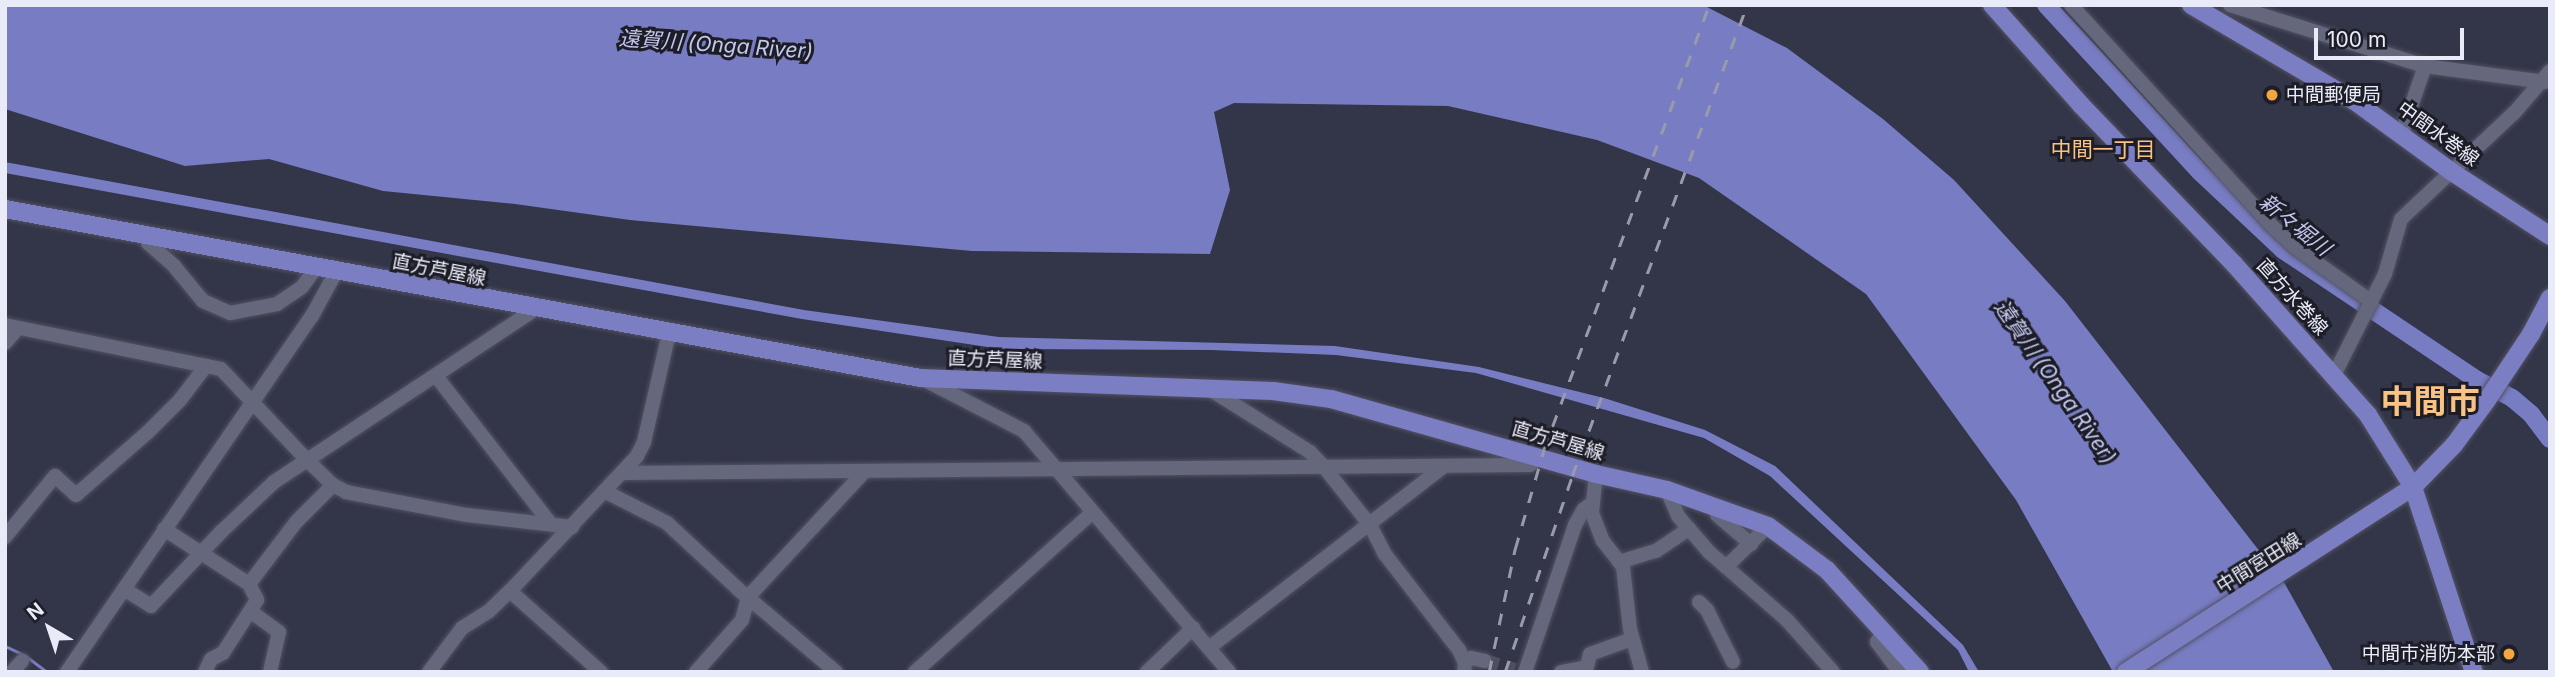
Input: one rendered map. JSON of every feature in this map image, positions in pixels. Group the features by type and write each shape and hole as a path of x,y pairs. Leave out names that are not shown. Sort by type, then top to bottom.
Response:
{"main road":[{"name":"直方水巻線","path":"1993,5 2064,87 2234,264 2368,415 2413,487 2474,672"},
{"name":"中間水巻線","path":"2191,5 2353,100 2402,133 2452,172 2550,236"},
{"name":"直方芦屋線","path":"5,209 920,378 1258,390 1331,399 1596,474 1667,490 1768,526 1827,570 1920,672"},
{"name":"中間宮田線","path":"2126,672 2413,487 2454,445 2487,400 2508,371 2550,298"}],"street":[{"path":"2230,5 2425,66 2547,78"},
{"path":"2079,8 2270,224 2296,248 2372,302"},
{"path":"2402,133 2425,66"},
{"path":"2334,375 2385,274 2401,219 2547,78"},
{"path":"149,237 148,243 174,266 203,301 230,313 277,304 302,287 316,268"},
{"path":"67,672 250,403 313,316 337,272"},
{"path":"124,589 151,606 274,482 535,309"},
{"path":"5,343 12,327 221,369 250,403 307,460 333,485 346,492 467,515 572,527"},
{"path":"429,672 462,628 489,611 510,591 623,473 644,442 669,333"},
{"path":"5,537 55,476 76,495 148,432 180,400 206,366"},
{"path":"436,376 551,524"},
{"path":"920,378 1024,430 1229,672"},
{"path":"1211,390 1310,452 1324,467 1370,525 1384,553 1459,650 1463,669"},
{"path":"1253,417 1251,407 1258,390"},
{"path":"623,473 1530,465 1538,457"},
{"path":"1210,647 1444,466"},
{"path":"696,672 742,620 748,597 864,472"},
{"path":"1596,474 1593,503 1596,526 1623,567 1632,639 1642,672"},
{"path":"249,584 296,522 333,485"},
{"path":"1667,490 1678,516 1689,529 1726,567 1787,620 1833,672"},
{"path":"606,492 667,523 836,672"},
{"path":"1523,671 1576,525 1584,509 1593,503"},
{"path":"915,672 1093,512"},
{"path":"1717,515 1751,544"},
{"path":"1726,567 1768,526"},
{"path":"164,529 249,584 257,600 223,653 211,659 205,672"},
{"path":"1619,562 1656,551 1689,529"},
{"path":"510,591 601,672"},
{"path":"1699,602 1707,610 1733,662"},
{"path":"250,611 279,632 275,669"},
{"path":"1147,672 1194,628"},
{"path":"1884,630 1877,642 1900,672"},
{"path":"1561,672 1587,667 1590,654 1632,639"},
{"path":"1463,669 1471,658 1485,661"}],"water":[{"name":"遠賀川 (Onga River)","path":"5,5 1703,5 1787,48 1883,119 1954,180 2065,301 2285,584 2334,672 2113,672 2016,500 1866,294 1699,178 1597,140 1448,106 1234,103 1214,112 1230,190 1210,254 972,251 630,220 515,204 383,191 269,159 185,166 5,109"},
{"path":"5,162 804,310 999,337 1335,346 1479,367 1604,398 1705,430 1775,466 1963,645 1979,672 1969,672 1958,650 1770,476 1704,438 1476,373 1336,355 1211,350 1001,349 802,319 5,173"}],"waterway":[{"name":"新々堀川","path":"2046,5 2200,172 2283,250 2477,380 2512,398 2531,414 2550,439"},
{"path":"5,646 26,656 47,672"}],"tunnel":[{"path":"1485,661 1515,670"}],"railway":[{"path":"1489,672 1515,549 1544,449 1709,5"},
{"path":"1505,672 1572,476 1747,5"}],"place":[{"name":"中間郵便局","path":"2272,95"},
{"name":"中間市消防本部","path":"2509,654"}],"district":[{"name":"中間一丁目","path":"2103,150"},
{"name":"中間市","path":"2430,402"}]}
